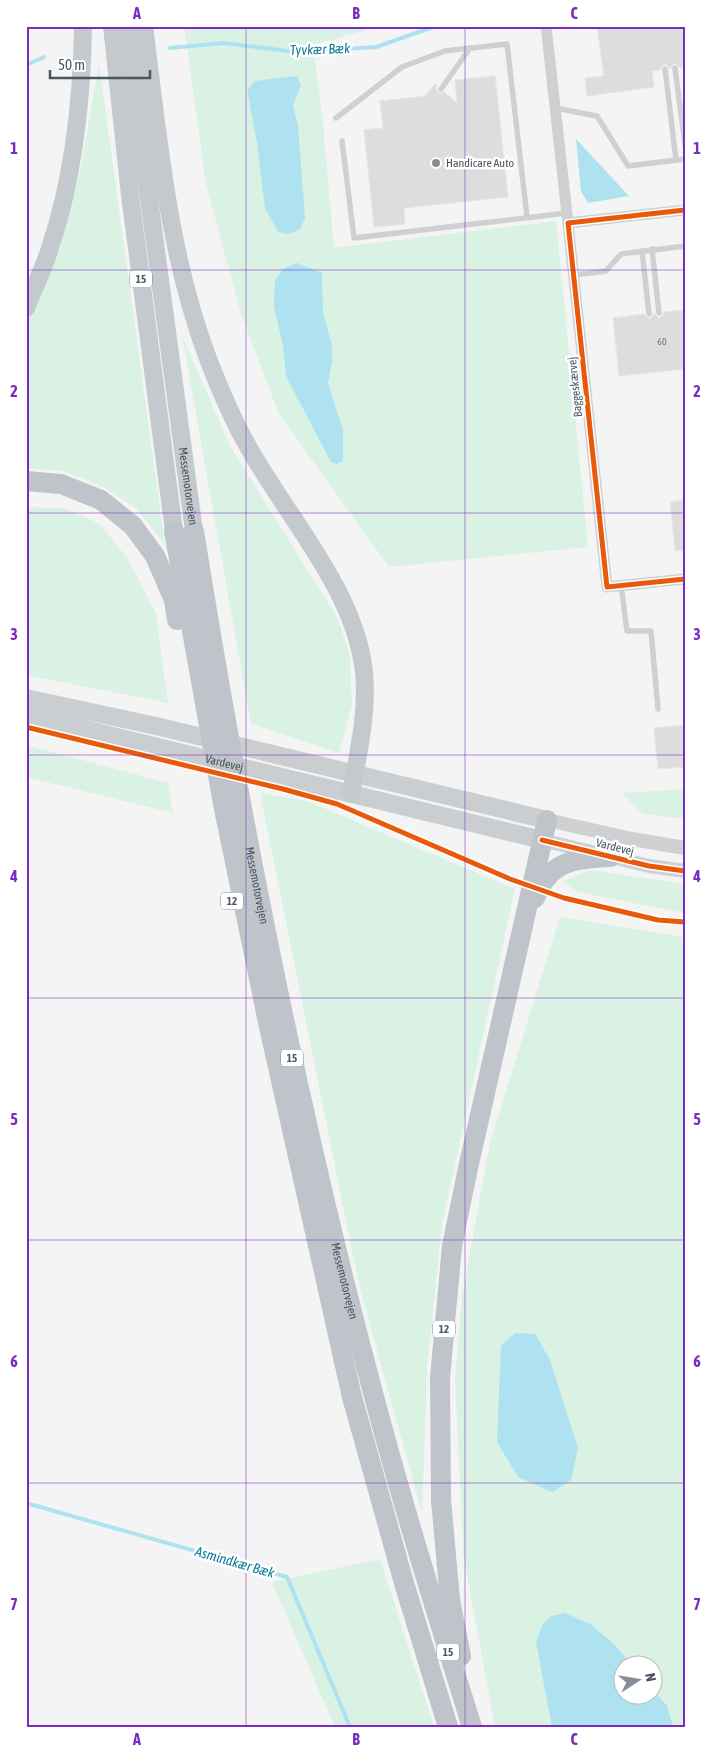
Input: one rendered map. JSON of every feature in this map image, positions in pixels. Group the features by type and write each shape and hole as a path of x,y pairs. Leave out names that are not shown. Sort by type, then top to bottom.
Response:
{"highway":[{"path":"26,308 50,248 69,178 79,118 83,26"},
{"name":"Messemotorvejen","path":"112,26 130,195 174,531 224,809 267,1018 352,1397 404,1583 448,1727"},
{"name":"Messemotorvejen","path":"129,26 136,98 194,531 250,852 299,1088 372,1390 425,1577 474,1727"},
{"path":"144,26 163,183 175,249 194,317 214,374 244,441 330,576 349,613 360,646 364,672 365,705 351,794"},
{"name":"12","path":"26,481 61,484 101,500 133,526 155,556 174,600 214,813 263,1053 318,1285 352,1397"},
{"name":"12","path":"474,1727 450,1600 440,1500 440,1378 452,1246 547,820"},
{"path":"521,935 540,884 552,871 565,863 584,858 611,856"}],"main road":[{"name":"Vardevej","path":"26,698 156,726 547,820"},
{"name":"Vardevej","path":"26,715 542,840"}],"street":[{"name":"Baggeskærvej","path":"546,26 606,587 621,585"},
{"path":"567,218 685,210"},
{"path":"621,585 685,578"},
{"name":"Vardevej","path":"547,820 632,839 685,848"},
{"name":"Vardevej","path":"542,840 649,866 685,871"}],"lane":[{"path":"336,118 402,67 445,51 507,44 527,217"},
{"path":"441,89 470,48"},
{"path":"675,68 685,145"},
{"path":"665,69 676,160"},
{"path":"555,108 597,116 628,166 685,159"},
{"path":"342,141 354,238 527,217 567,218"},
{"path":"574,275 606,271 621,254 685,246"},
{"path":"652,249 659,313"},
{"path":"642,251 649,314"},
{"path":"621,585 628,630 652,631 658,709"}],"green space":[{"path":"184,26 381,26 313,45 322,113 334,248 556,221 588,547 389,567 279,414 241,314 206,184","holes":["301,85 293,106 257,143 247,90","322,273 323,312 332,361 328,383 343,430 286,376 283,346"]},
{"path":"99,64 165,545 136,508 103,487 64,471 26,469 26,324 59,251 81,166"},
{"path":"182,335 230,446 338,619 350,656 352,705 339,753 251,724"},
{"path":"26,507 63,508 100,524 128,559 156,613 168,703 26,675"},
{"path":"26,745 168,783 173,813 26,777"},
{"path":"685,789 685,819 643,814 622,793"},
{"path":"260,793 307,801 515,889 442,1224 427,1368 422,1513 359,1285"},
{"path":"590,870 685,884 685,913 577,892 563,881"},
{"path":"560,917 685,937 685,1727 495,1727 464,1564 455,1379 462,1297 490,1143"},
{"path":"380,1559 434,1727 335,1727 272,1582"}],"water":[{"path":"297,76 301,85 293,106 298,125 305,219 299,230 287,234 278,232 265,208 257,143 247,90 255,81"},
{"path":"576,139 629,196 588,203 581,191"},
{"path":"297,263 322,273 323,312 332,346 332,361 328,383 343,430 343,461 337,464 331,462 286,376 283,346 274,306 275,280 283,269"},
{"path":"515,1333 535,1334 550,1360 578,1448 571,1480 552,1492 518,1477 497,1442 501,1346"},
{"path":"565,1613 590,1624 613,1643 624,1656 614,1656 614,1706 664,1706 664,1703 667,1706 673,1727 552,1727 536,1642 543,1624 551,1616"}],"building":[{"path":"597,26 685,26 685,67 680,68 675,63 670,69 664,64 660,70 652,71 654,87 587,96 585,78 604,76"},
{"name":"Handicare Auto","path":"495,76 508,197 404,208 405,224 374,227 364,130 383,128 380,101 425,96 435,84 438,92 441,94 444,92 457,103 455,80"},
{"path":"685,310 685,369 619,376 613,318 644,314 649,319 654,313 659,318 664,312"},
{"path":"685,500 685,550 675,551 670,502"},
{"path":"685,725 685,767 658,769 654,728"}],"waterway":[{"name":"Tyvkær Bæk","path":"170,48 224,43 296,52 376,47 436,26"},
{"name":"Tyvkær Bæk","path":"26,65 44,57"},
{"name":"Asmindkær Bæk","path":"26,1503 287,1577 350,1727"}],"cycle path":[{"path":"685,210 568,223 607,587 685,579"},
{"path":"26,727 283,789 337,804 510,879 564,898 658,920 685,922"},
{"path":"542,840 649,866 685,871"}],"place":[{"name":"Handicare Auto","path":"436,163"}]}
